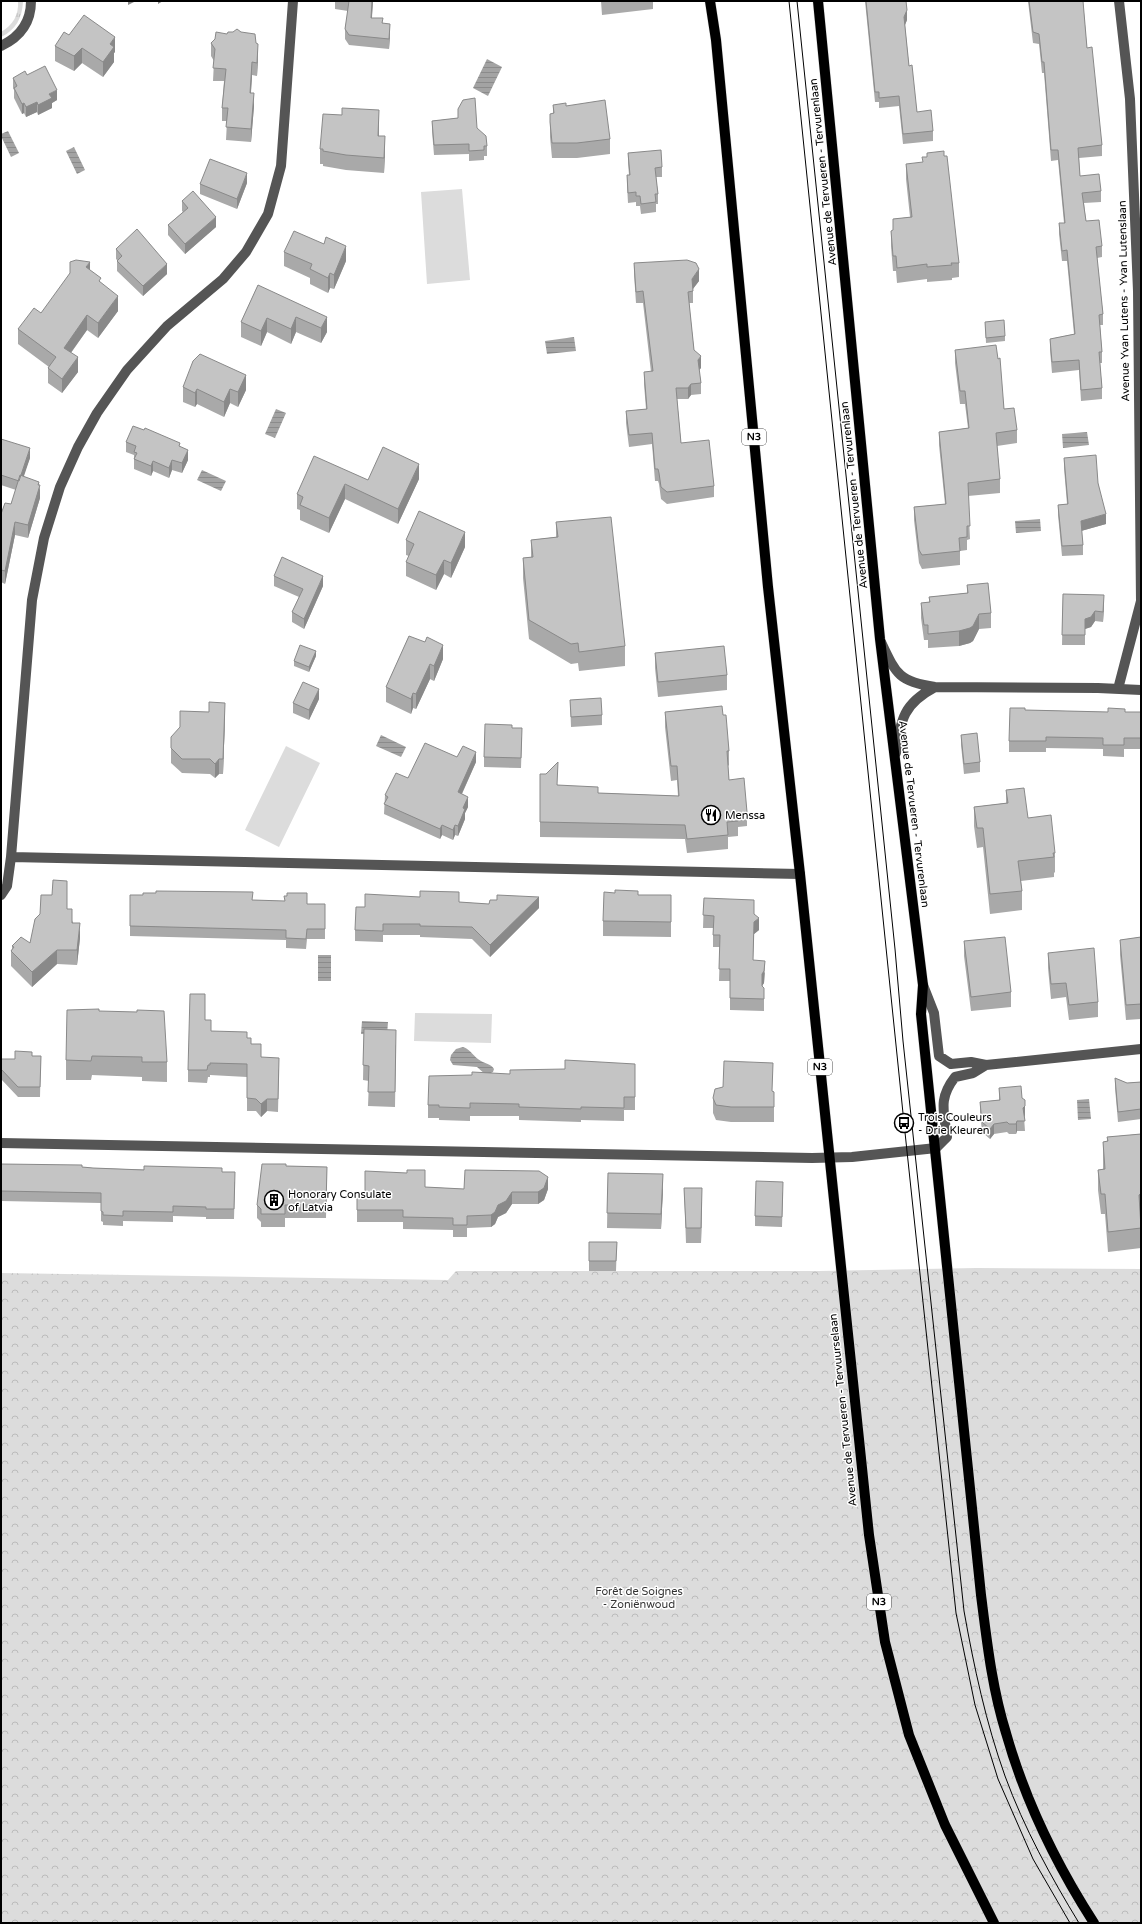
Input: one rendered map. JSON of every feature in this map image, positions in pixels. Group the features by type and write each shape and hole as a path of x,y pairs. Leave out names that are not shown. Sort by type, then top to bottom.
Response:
{"main road":[{"name":"N3","path":"710,1 717,48 768,587 800,874"},
{"name":"Avenue de Tervueren - Tervurenlaan","path":"818,1 880,639 923,985"},
{"name":"Avenue de Tervueren - Tervuurselaan","path":"800,874 869,1535 885,1642 908,1735 945,1824 994,1923"},
{"path":"923,985 921,1014 977,1557 990,1664 1005,1732 1027,1796 1052,1850 1094,1923"}],"street":[{"path":"1,46 17,37 23,29 29,16 31,1"},
{"path":"1,895 7,886 11,857 32,600 44,538 56,502 78,447 97,413 127,370 167,326 223,279 246,252 268,214 281,166 293,1"},
{"name":"Avenue Yvan Lutens - Yvan Lutenslaan","path":"1118,689 1141,601 1140,291 1130,99 1119,1"},
{"path":"880,639 893,668 904,679 918,684 935,687 1141,690"},
{"path":"895,758 901,722 905,711 915,700 935,687"},
{"path":"11,857 800,874"},
{"path":"923,985 934,1013 939,1056 951,1064 971,1062 986,1065 1141,1049"},
{"path":"1,1143 852,1157 936,1148 947,1137 943,1099 948,1086 955,1076 972,1073 986,1065"}],"green space":[{"path":"18,1 23,2 20,18 11,31 1,37 1,32 12,23 16,15"},
{"path":"462,189 470,280 427,284 421,192"},
{"path":"286,746 320,763 279,847 245,830"},
{"path":"415,1013 492,1014 491,1043 414,1041"},
{"name":"Forêt de Soignes - Zoniënwoud","path":"976,1268 1141,1269 1141,1923 1,1923 1,1273 448,1280 456,1271 820,1271"}],"shaded area":[{"path":"487,59 502,67 488,96 473,88"},
{"path":"8,131 19,153 11,157 1,136 1,134"},
{"path":"74,147 85,170 77,174 66,151"},
{"path":"574,337 576,351 547,354 545,341"},
{"path":"276,409 286,413 275,438 265,434"},
{"path":"1087,432 1089,445 1063,448 1062,434"},
{"path":"202,470 226,481 221,491 197,480"},
{"path":"1040,519 1041,531 1016,533 1015,521"},
{"path":"381,735 406,747 401,757 376,746"},
{"path":"318,955 331,955 331,981 318,981"},
{"path":"362,1021 388,1022 387,1035 361,1034"},
{"path":"463,1047 478,1059 491,1066 494,1069 493,1072 486,1075 477,1067 453,1065 450,1060 451,1055 456,1049"},
{"path":"1089,1099 1091,1119 1078,1120 1077,1100"}],"building":[{"path":"349,1 372,1 371,18 383,18 382,23 390,24 389,39 349,35 345,29"},
{"path":"866,1 906,1 907,10 904,17 909,66 912,65 917,112 931,110 933,131 903,134 899,96 879,98 879,92 875,92"},
{"path":"1029,1 1083,1 1087,48 1092,47 1102,145 1078,148 1080,176 1099,174 1101,191 1082,193 1086,221 1099,220 1102,246 1096,247 1103,314 1099,315 1102,352 1099,352 1102,388 1081,390 1079,360 1052,362 1050,339 1075,334 1067,250 1062,251 1059,223 1065,223 1058,150 1051,150 1044,62 1042,62 1039,34 1033,32"},
{"path":"84,15 115,37 110,44 114,47 103,62 82,48 74,56 55,46 64,32 69,35"},
{"path":"237,29 241,32 255,34 256,43 258,44 257,63 252,62 250,93 254,93 251,129 226,127 228,108 222,108 226,69 213,68 215,49 211,43 215,39 216,32 227,34 228,32 233,32"},
{"path":"45,66 57,90 49,94 52,98 38,105 37,102 26,107 24,103 22,104 14,88 17,86 13,78 25,71 27,75"},
{"path":"475,98 477,128 486,136 487,146 484,146 484,150 469,151 469,144 434,145 432,121 458,118 458,109 463,100"},
{"path":"605,100 610,139 577,143 552,143 550,114 554,113 553,105 566,103 566,106"},
{"path":"342,108 379,110 378,136 385,136 384,158 346,155 323,151 323,149 320,149 323,114 342,115"},
{"path":"661,150 662,167 655,168 658,194 655,194 656,202 641,204 640,196 636,196 636,192 628,193 627,175 630,175 628,153"},
{"path":"944,151 944,156 947,156 959,263 927,267 927,264 897,268 896,256 893,256 891,231 893,230 893,219 912,217 906,164 923,162 922,157 927,157 927,153"},
{"path":"210,159 247,173 237,199 200,184"},
{"path":"193,191 216,217 185,244 168,225 188,208 182,201"},
{"path":"137,229 167,264 143,286 117,261 122,256 116,249"},
{"path":"294,231 324,244 326,237 346,246 334,275 330,273 328,278 310,269 312,264 284,252"},
{"path":"76,260 90,262 86,267 101,278 99,281 118,296 98,323 87,315 64,348 78,357 62,379 48,368 56,357 18,329 34,308 41,313 70,273 70,262"},
{"path":"687,260 696,263 699,269 692,279 693,291 688,292 694,350 701,356 698,360 701,383 691,384 688,388 676,388 681,443 709,440 714,486 667,492 661,487 658,469 655,469 652,433 629,435 626,411 647,409 644,372 653,371 643,291 636,292 634,263"},
{"path":"258,285 327,317 321,328 296,317 291,329 267,318 261,331 241,322"},
{"path":"1004,320 1005,336 986,338 985,322"},
{"path":"996,345 998,359 1000,358 1004,409 1014,408 1017,430 996,433 1000,479 968,483 970,526 967,526 967,537 959,538 960,551 922,555 919,550 914,507 946,504 939,432 969,428 965,391 960,391 955,350"},
{"path":"200,354 246,375 238,392 230,389 224,402 197,389 195,393 183,387 193,361"},
{"path":"133,426 144,430 145,428 180,443 179,446 188,450 182,463 172,460 169,468 153,461 151,466 134,459 137,453 134,452 136,446 126,442"},
{"path":"1,439 30,448 19,481 1,475"},
{"path":"383,447 419,464 398,509 345,484 329,518 300,505 303,497 297,494 314,456 368,480"},
{"path":"1096,455 1098,483 1106,514 1081,521 1083,545 1062,546 1058,505 1068,504 1064,458"},
{"path":"20,475 39,482 38,485 40,485 28,525 15,522 5,571 1,570 1,514 5,503 11,504"},
{"path":"419,511 465,532 451,563 444,560 436,575 406,562 414,544 406,540"},
{"path":"611,517 625,646 579,652 578,643 571,644 529,620 523,558 533,557 531,540 558,537 556,522"},
{"path":"282,557 323,576 304,619 292,612 303,589 274,576"},
{"path":"988,583 991,613 979,614 973,626 970,628 959,631 928,634 928,625 924,625 921,603 930,602 929,597 968,593 967,585"},
{"path":"1063,594 1104,595 1103,612 1095,611 1091,617 1085,619 1085,635 1062,635"},
{"path":"409,636 425,642 427,637 443,645 434,666 430,664 416,694 413,693 411,699 386,687"},
{"path":"300,645 316,651 309,667 294,661"},
{"path":"724,646 727,675 658,682 655,653"},
{"path":"303,682 319,689 309,710 293,703"},
{"path":"601,698 602,715 571,717 570,700"},
{"path":"209,702 225,703 223,759 219,759 215,764 210,759 182,759 171,748 171,737 180,727 180,711 209,712"},
{"path":"722,706 723,715 726,715 729,751 727,751 729,780 744,778 747,812 737,813 738,821 727,822 728,835 687,839 685,825 540,822 540,774 546,774 558,762 557,785 598,787 598,793 679,796 677,766 671,766 665,712"},
{"path":"1010,708 1025,708 1025,710 1108,712 1108,708 1125,709 1125,712 1141,712 1141,738 1124,738 1124,745 1103,745 1103,738 1046,737 1046,741 1009,741"},
{"path":"485,724 512,725 512,728 522,728 521,758 484,757"},
{"path":"977,733 980,762 964,764 961,735"},
{"path":"425,743 457,757 463,746 476,752 458,792 468,797 458,826 455,825 453,830 442,825 440,829 384,804 388,797 385,795 396,773 408,778"},
{"path":"1024,788 1028,818 1051,815 1055,853 1053,853 1054,857 1018,861 1022,891 990,894 983,828 977,828 974,807 1008,803 1006,790"},
{"path":"53,880 67,881 67,909 72,909 72,923 80,923 77,950 57,950 32,972 11,951 14,947 12,946 21,937 30,943 35,919 40,914 41,895 52,895"},
{"path":"615,890 638,891 638,895 671,895 671,922 603,921 604,892 615,893"},
{"path":"156,891 253,892 252,900 285,901 284,896 287,896 287,893 307,893 307,904 325,904 325,929 307,929 306,939 286,938 286,930 130,926 130,895 156,893"},
{"path":"420,891 459,892 459,902 489,904 490,900 497,900 497,895 539,897 490,945 472,927 420,926 420,924 383,924 383,931 355,930 356,907 365,907 365,894 420,897"},
{"path":"704,898 754,900 754,914 759,918 754,922 753,960 765,961 764,971 762,974 764,999 730,998 730,969 719,969 720,935 713,935 714,916 703,915"},
{"path":"1005,937 1011,992 971,997 964,941"},
{"path":"1141,937 1141,1004 1126,1005 1120,940"},
{"path":"1094,948 1098,1002 1069,1005 1066,983 1051,984 1048,953"},
{"path":"190,994 205,994 205,1020 211,1020 211,1031 247,1032 247,1038 251,1038 251,1044 261,1044 261,1057 279,1058 278,1099 267,1099 261,1104 256,1099 247,1098 247,1064 210,1063 207,1070 188,1070"},
{"path":"99,1009 99,1011 164,1011 167,1062 142,1062 142,1057 92,1056 91,1061 66,1060 67,1010"},
{"path":"364,1029 396,1030 395,1092 368,1092 369,1066 363,1065"},
{"path":"15,1051 32,1052 32,1056 41,1056 40,1087 18,1087 1,1069 1,1059 15,1059"},
{"path":"565,1060 635,1064 635,1097 624,1097 624,1108 581,1107 581,1109 519,1107 519,1104 470,1103 470,1108 439,1107 439,1105 428,1105 429,1076 472,1075 472,1072 510,1074 510,1070 565,1069"},
{"path":"724,1061 773,1063 772,1091 774,1092 774,1107 731,1107 716,1105 713,1098 715,1089 723,1087"},
{"path":"1115,1078 1127,1083 1141,1082 1141,1109 1118,1112"},
{"path":"1021,1086 1022,1098 1025,1100 1025,1106 1023,1108 1025,1121 1017,1121 1016,1124 1009,1124 1007,1122 994,1124 990,1129 982,1122 980,1102 1000,1100 999,1088"},
{"path":"1141,1134 1141,1193 1139,1195 1141,1228 1108,1232 1105,1194 1101,1194 1098,1170 1105,1169 1103,1142 1108,1141 1107,1137"},
{"path":"1,1164 82,1165 82,1167 93,1168 144,1170 144,1166 222,1168 222,1172 235,1172 234,1209 206,1209 206,1207 173,1206 173,1212 123,1211 123,1216 103,1215 103,1212 101,1211 101,1193 1,1191"},
{"path":"262,1164 327,1167 326,1205 285,1205 285,1214 261,1214 261,1209 257,1205"},
{"path":"407,1170 425,1170 425,1187 464,1189 465,1170 539,1171 548,1177 544,1188 538,1192 512,1192 506,1201 498,1205 495,1212 491,1215 467,1216 467,1225 453,1225 453,1218 403,1217 403,1210 357,1210 357,1195 365,1195 365,1171 407,1173"},
{"path":"608,1173 663,1174 661,1214 607,1213"},
{"path":"756,1181 783,1182 782,1217 755,1216"},
{"path":"684,1188 702,1188 701,1228 686,1228"},
{"path":"589,1242 617,1242 616,1261 589,1261"}],"tram line":[{"path":"789,1 904,1123 956,1613 975,1705 998,1779 1033,1859 1070,1923"},
{"path":"797,1 895,949 903,1041 964,1611 981,1695 998,1756 1012,1795 1039,1852 1079,1923"}],"place":[{"name":"Menssa","path":"711,815"},
{"name":"Trois Couleurs - Drie Kleuren","path":"904,1123"},
{"name":"Honorary Consulate of Latvia","path":"274,1200"}]}
